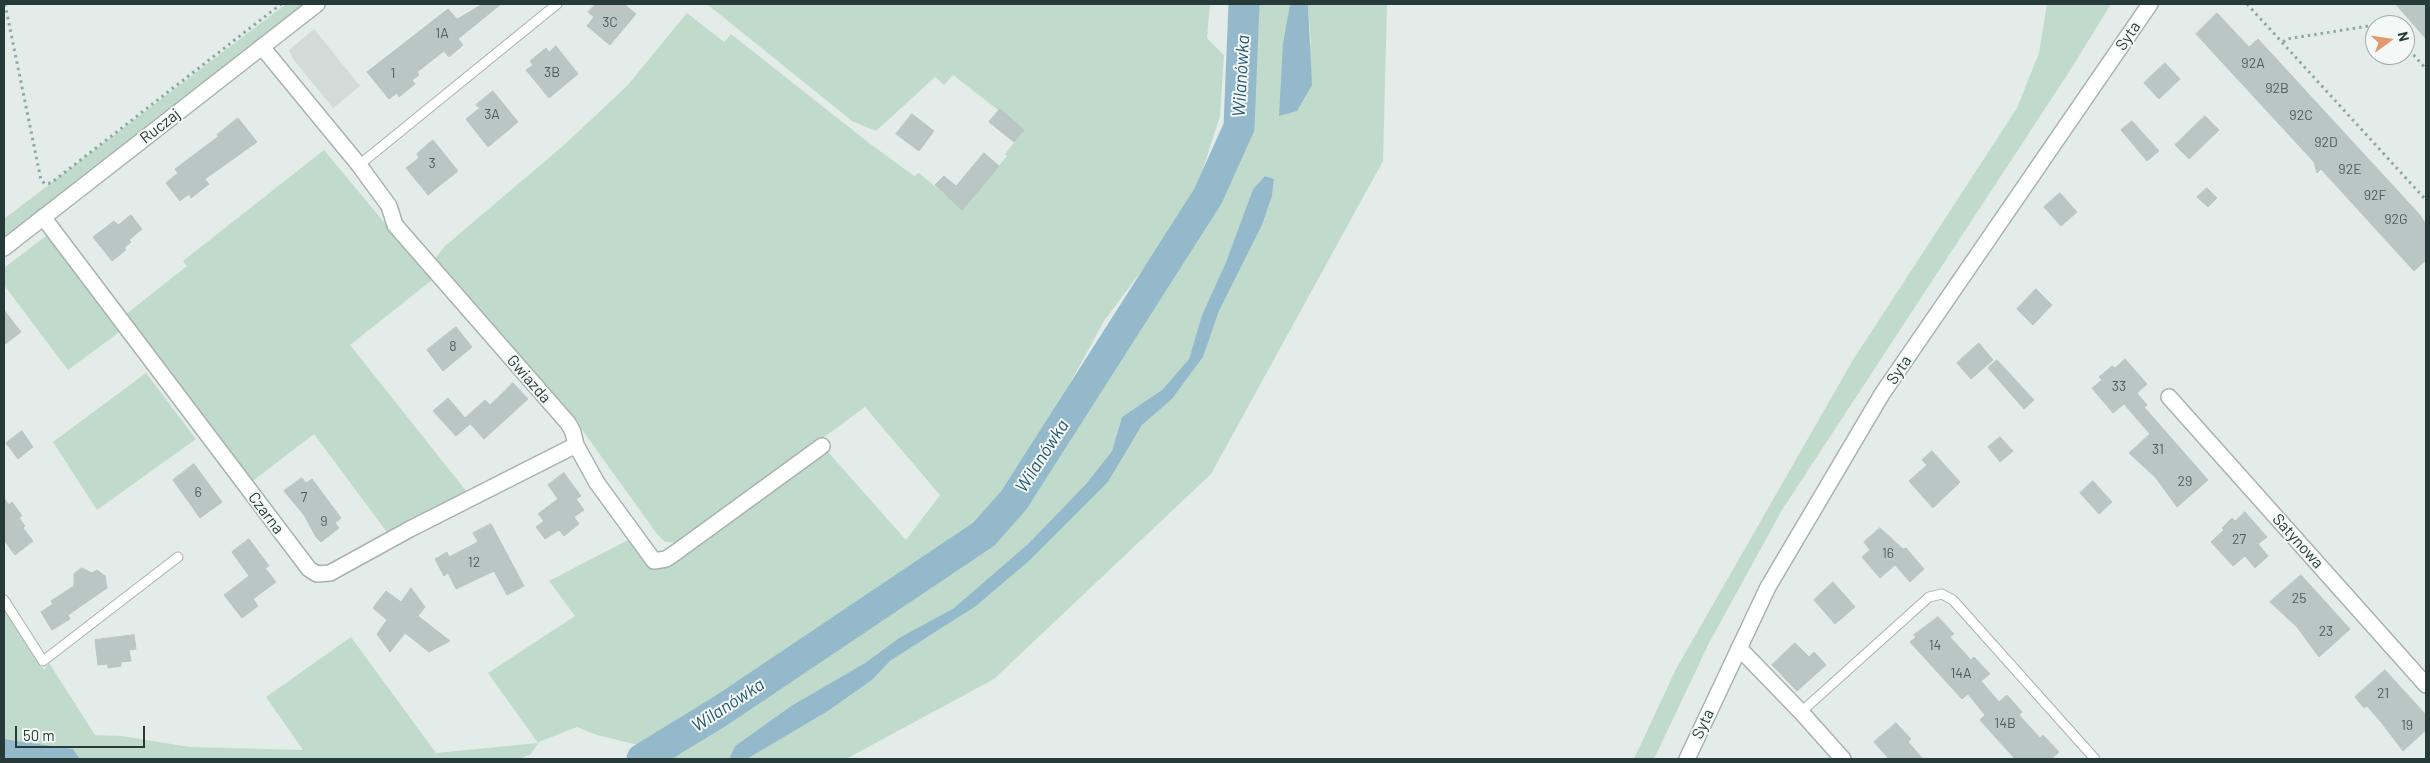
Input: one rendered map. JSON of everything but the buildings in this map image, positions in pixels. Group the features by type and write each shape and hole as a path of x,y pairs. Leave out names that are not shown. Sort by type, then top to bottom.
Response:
{"street":[{"name":"Ruczaj","path":"4,248 317,4"},
{"name":"Syta","path":"1687,759 1777,570 1882,394 2150,4"},
{"name":"Gwiazda","path":"262,47 359,165 389,206 395,224 568,423 573,432 576,445 597,483 650,557 657,562 675,554 822,446"},
{"name":"Czarna","path":"44,217 309,570 317,574 330,573 410,528 576,445"},
{"name":"Satynowa","path":"2169,397 2426,685"},
{"path":"1739,648 1843,759"}],"lane":[{"path":"359,165 557,4"},
{"path":"4,600 43,661 178,557"},
{"path":"1801,712 1929,597 1942,594 1953,600 2095,759"}],"path":[{"path":"5,4 41,180 45,184 51,183 281,4"},
{"path":"2247,4 2425,199 2426,197"},
{"path":"2283,42 2290,39 2365,27"},
{"path":"2415,56 2426,69"}],"shaded area":[{"path":"314,29 360,86 333,108 293,59 289,50"}],"green space":[{"path":"286,4 305,4 4,240 4,219"},
{"path":"707,4 1210,4 1207,38 1224,55 1220,116 1196,191 1161,245 1104,321 1052,416 981,524 926,564 843,613 747,684 676,724 660,739 646,747 597,735 577,727 539,742 531,754 519,759 80,759 72,749 4,739 4,607 44,670 49,663 95,735 121,736 190,747 303,750 266,697 351,637 436,753 538,743 488,673 575,616 549,581 632,538 654,570 679,557 828,452 906,540 940,495 865,407 680,543 665,542 657,534 583,431 434,260 444,247 564,145 627,86 687,13 724,42 731,34 869,143 914,176 919,173 962,209 1007,156 1005,154 1024,130 953,75 944,85 935,77 876,131 852,121"},
{"path":"1252,4 1290,4 1283,43 1311,44 1308,4 1387,4 1383,161 1211,474 994,679 846,759 747,759 828,711 872,680 890,661 976,606 1029,561 1108,482 1142,425 1172,399 1203,357 1219,311 1262,225 1272,196 1274,180 1266,176 1253,189 1226,262 1202,315 1189,359 1162,390 1122,417 1112,451 1086,484 1029,543 954,608 899,638 865,663 791,706 735,746 729,759 657,759 697,738 994,542 1214,203 1236,149 1245,116"},
{"path":"2047,4 2111,4 2069,72 1782,510 1709,643 1654,759 1634,759 1676,669 1853,360 2017,108 2039,53"},
{"path":"324,150 432,280 350,345 467,492 389,535 314,434 250,483 125,315 187,266 183,261"},
{"path":"50,233 122,330 68,370 4,285 4,268"},
{"path":"146,373 196,439 97,510 53,442"}],"water":[{"path":"1290,4 1308,4 1312,85 1297,111 1279,116 1283,43"},
{"path":"1265,176 1274,179 1272,196 1262,225 1219,311 1203,357 1172,399 1142,425 1108,482 1029,561 976,606 890,661 872,680 828,711 747,759 729,759 735,746 791,706 865,663 899,638 954,608 1029,543 1086,484 1112,451 1122,417 1162,390 1189,359 1202,315 1226,262 1253,189"},
{"path":"4,739 73,749 80,759 4,759"}],"waterway":[{"name":"Wilanówka","path":"642,759 722,710 984,534 1014,500 1208,196 1239,127 1244,4"}]}
